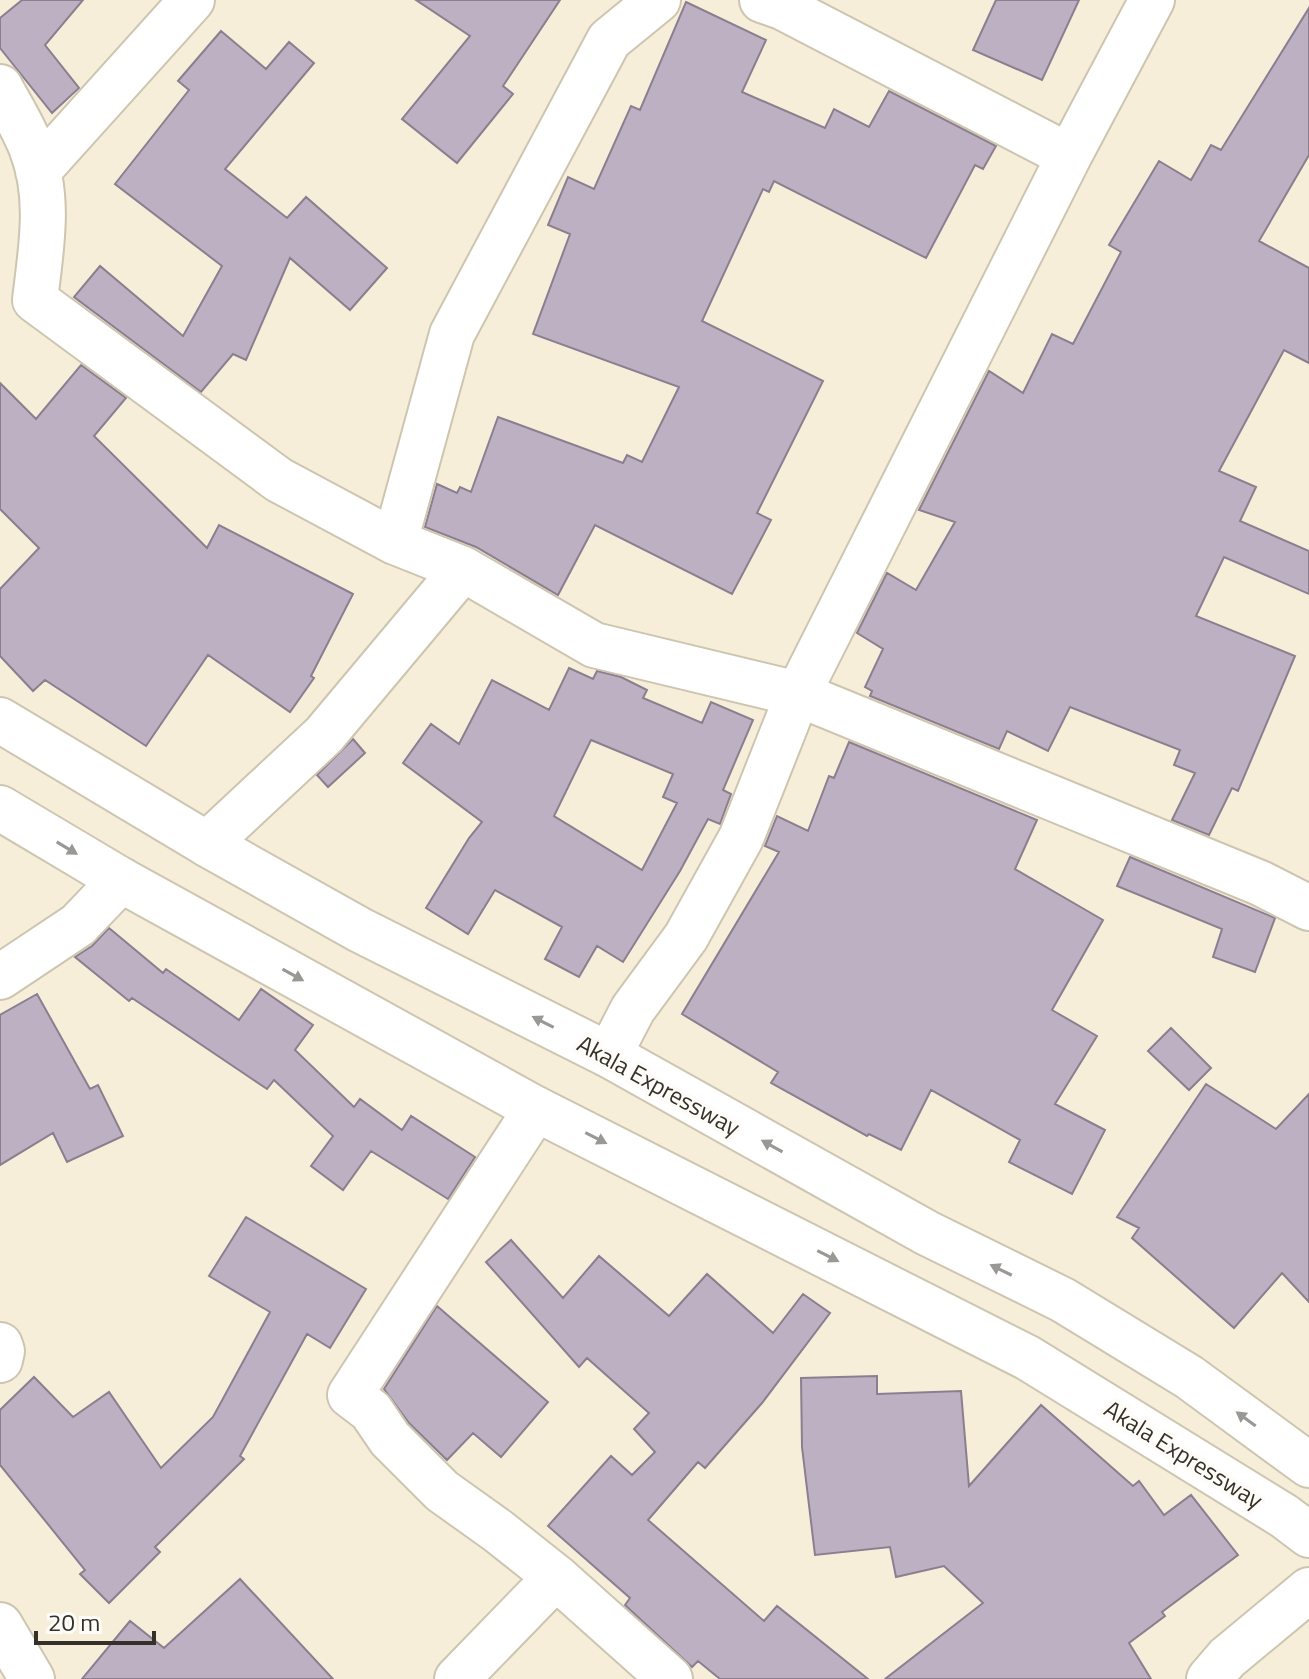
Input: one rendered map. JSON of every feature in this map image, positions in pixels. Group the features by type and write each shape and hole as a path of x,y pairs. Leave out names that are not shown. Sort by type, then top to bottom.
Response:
{"street":[{"path":"38,171 192,0"},
{"path":"395,542 452,334 609,40 658,0"},
{"path":"762,0 782,7 1069,156"},
{"path":"609,1055 633,1009 686,937 741,838 798,694 1069,156 1152,0"},
{"path":"0,87 31,147 38,171 44,216 35,300 279,480 395,542 463,569 594,645 798,694 1260,883 1309,908"},
{"path":"207,844 324,735 463,569"},
{"name":"Akala Expressway","path":"0,720 207,844 360,930 609,1055 927,1233 1063,1300 1189,1377 1309,1465"},
{"name":"Akala Expressway","path":"0,808 121,880 536,1109 1028,1358 1284,1516 1309,1535"},
{"path":"0,977 78,925 121,880"},
{"path":"536,1109 350,1395 371,1411 390,1439 442,1491 556,1577 670,1679"},
{"path":"1028,1358 1063,1300"},
{"path":"0,1345 0,1360"},
{"path":"457,1679 556,1577"},
{"path":"1209,1679 1227,1658 1309,1590"},
{"path":"0,1625 32,1679"}],"building":[{"path":"22,0 83,0 45,45 79,88 52,113 0,48 0,18"},
{"path":"416,0 560,0 503,86 513,94 457,163 402,119 470,36"},
{"path":"996,0 1079,0 1042,80 973,50"},
{"path":"686,2 766,40 742,92 825,128 834,109 869,127 889,91 996,146 983,169 975,165 926,258 774,181 769,192 763,189 702,321 823,381 757,513 771,520 732,594 595,525 558,595 476,547 425,527 437,484 457,493 460,487 471,492 498,417 623,463 627,455 642,462 679,387 533,334 570,234 548,225 568,177 594,189 631,106 640,110"},
{"path":"1309,8 1309,155 1259,241 1309,268 1309,363 1284,350 1219,471 1256,487 1240,521 1309,551 1309,594 1224,557 1196,616 1295,656 1238,791 1232,788 1209,835 1172,820 1195,773 1174,765 1180,750 1070,707 1048,751 1007,731 999,749 870,696 872,691 865,687 883,649 857,633 887,573 916,590 955,522 919,510 989,371 1023,393 1052,334 1073,344 1121,252 1109,245 1159,161 1191,180 1211,145 1221,150"},
{"path":"221,31 266,69 289,42 314,63 225,169 287,218 306,197 387,268 350,310 290,258 246,360 233,354 201,392 74,297 100,266 183,336 222,266 115,184 189,90 178,81"},
{"path":"81,365 126,398 94,436 207,548 219,525 353,594 311,676 314,678 290,712 208,655 146,746 45,680 33,691 0,656 0,589 39,548 0,509 0,383 36,419"},
{"path":"569,668 593,679 597,671 621,677 647,690 643,698 702,723 711,702 753,720 723,790 731,794 720,824 708,819 680,871 623,962 597,946 579,977 545,959 562,927 495,890 468,934 426,908 482,822 403,763 431,724 459,744 492,680 549,710","holes":["591,740 673,774 663,797 677,803 642,870 554,816"]},
{"path":"353,739 365,753 328,787 317,775"},
{"path":"849,742 1037,820 1015,869 1103,920 1052,1010 1097,1036 1055,1104 1105,1130 1072,1194 1009,1162 1020,1140 931,1090 901,1150 869,1134 867,1136 771,1083 778,1072 682,1014 779,852 765,846 777,816 808,831 829,776 834,778"},
{"path":"1130,857 1275,918 1255,972 1213,957 1222,929 1117,886"},
{"path":"109,928 163,973 166,969 239,1020 261,989 313,1025 295,1050 354,1107 360,1099 402,1130 411,1116 475,1157 448,1199 371,1151 343,1190 311,1166 333,1136 274,1080 267,1089 132,998 129,1001 75,957 92,946"},
{"path":"37,994 90,1089 98,1085 123,1136 67,1162 53,1133 0,1165 0,1015"},
{"path":"1171,1028 1211,1068 1189,1090 1148,1051"},
{"path":"1206,1084 1276,1129 1309,1094 1309,1302 1282,1273 1234,1328 1132,1238 1139,1228 1117,1217"},
{"path":"246,1217 366,1289 330,1348 307,1334 240,1456 244,1459 155,1547 160,1552 109,1603 80,1574 85,1570 0,1465 0,1410 34,1377 73,1417 109,1392 161,1468 213,1417 270,1312 209,1276"},
{"path":"511,1240 563,1298 599,1256 669,1316 707,1274 773,1333 803,1294 830,1313 762,1403 705,1468 698,1462 648,1520 764,1621 777,1606 868,1679 720,1679 698,1661 692,1667 625,1605 630,1598 548,1526 611,1456 632,1475 655,1452 634,1429 649,1413 587,1358 579,1367 486,1262"},
{"path":"437,1306 548,1402 501,1457 473,1433 447,1460 409,1423 384,1389"},
{"path":"877,1376 877,1394 961,1391 969,1486 1041,1405 1133,1486 1139,1481 1164,1515 1191,1495 1238,1555 1162,1612 1165,1616 1129,1643 1151,1679 885,1679 983,1603 944,1566 896,1577 890,1547 815,1555 802,1447 801,1378"},
{"path":"240,1579 333,1679 82,1679 130,1621 164,1648"}]}
